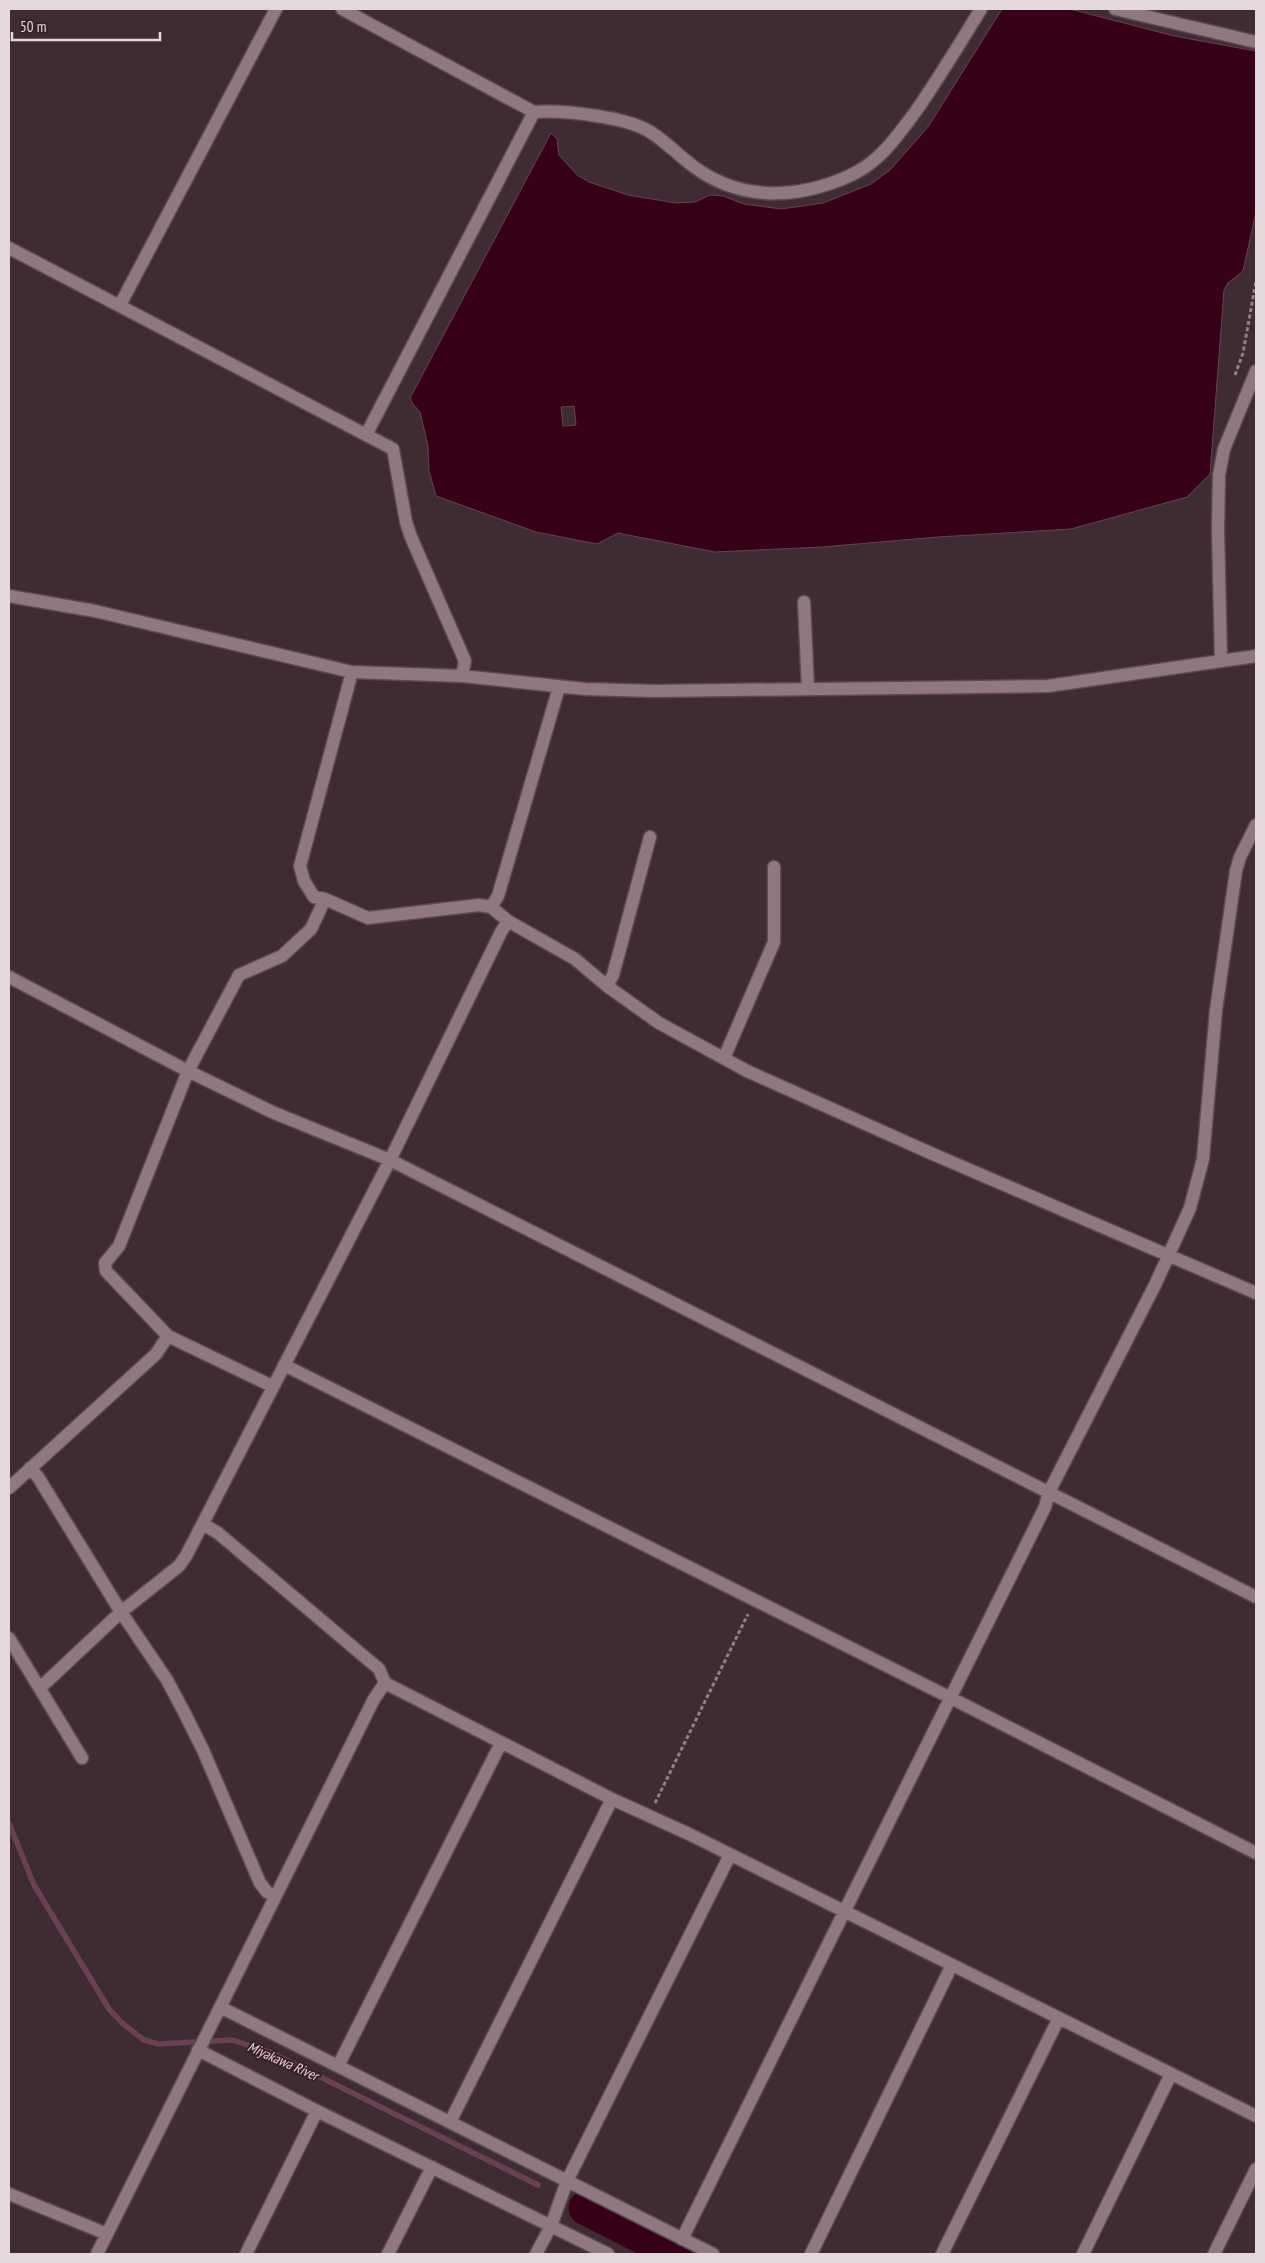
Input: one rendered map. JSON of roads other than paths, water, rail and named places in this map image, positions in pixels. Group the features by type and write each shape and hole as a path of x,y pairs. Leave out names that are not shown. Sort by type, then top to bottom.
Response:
{"street":[{"path":"120,306 276,9"},
{"path":"342,9 534,112 553,111 633,123 651,132 704,173 749,193 776,194 804,190 835,181 865,168 894,142 934,85 981,9"},
{"path":"1115,9 1256,42"},
{"path":"366,434 534,112"},
{"path":"9,248 392,449 406,522 465,661 462,676"},
{"path":"1221,660 1218,530 1219,475 1224,449 1256,372"},
{"path":"9,596 95,611 352,672 462,676 558,687 655,691 1048,686 1256,656"},
{"path":"804,602 808,689"},
{"path":"352,672 300,866 304,881 314,897 325,899 368,918 479,905 492,907 508,921 574,960 659,1023 747,1071 1256,1293"},
{"path":"492,907 498,896 558,687"},
{"path":"682,2239 951,1698 1045,1507 1049,1492 1169,1255 1190,1208 1203,1159 1216,1010 1236,871 1240,857 1256,825"},
{"path":"607,986 613,975 650,837"},
{"path":"724,1058 774,942 774,867"},
{"path":"272,1386 168,1336 106,1271 105,1263 119,1246 188,1071 239,975 282,956 311,928 325,899"},
{"path":"41,1687 121,1612 179,1566 204,1524 272,1386 390,1160 508,921"},
{"path":"9,977 188,1071 272,1112 390,1160 1256,1597"},
{"path":"9,1488 156,1354 168,1336"},
{"path":"284,1365 951,1698 1256,1853"},
{"path":"30,1468 38,1476 121,1612 167,1680 203,1750 260,1883 267,1892 275,1896"},
{"path":"204,1524 218,1533 379,1669 385,1683 612,1799 691,1835 1256,2116"},
{"path":"9,1638 41,1687 82,1758"},
{"path":"97,2254 374,1699 385,1683"},
{"path":"338,2066 501,1743"},
{"path":"450,2122 612,1799"},
{"path":"536,2254 550,2226 567,2181 730,1855"},
{"path":"811,2254 952,1965"},
{"path":"220,2007 713,2254"},
{"path":"942,2254 1059,2018"},
{"path":"198,2050 317,2111 608,2254"},
{"path":"1083,2254 1171,2074"},
{"path":"246,2254 317,2111"},
{"path":"388,2254 432,2167"},
{"path":"1214,2254 1256,2169"},
{"path":"9,2194 106,2234"}],"waterway":[{"name":"Miyakawa River","path":"9,1823 34,1885 109,2009 122,2023 144,2040 158,2044 232,2040 272,2053 538,2185"},
{"name":"Miyakawa River","path":"586,2208 677,2254"}]}
